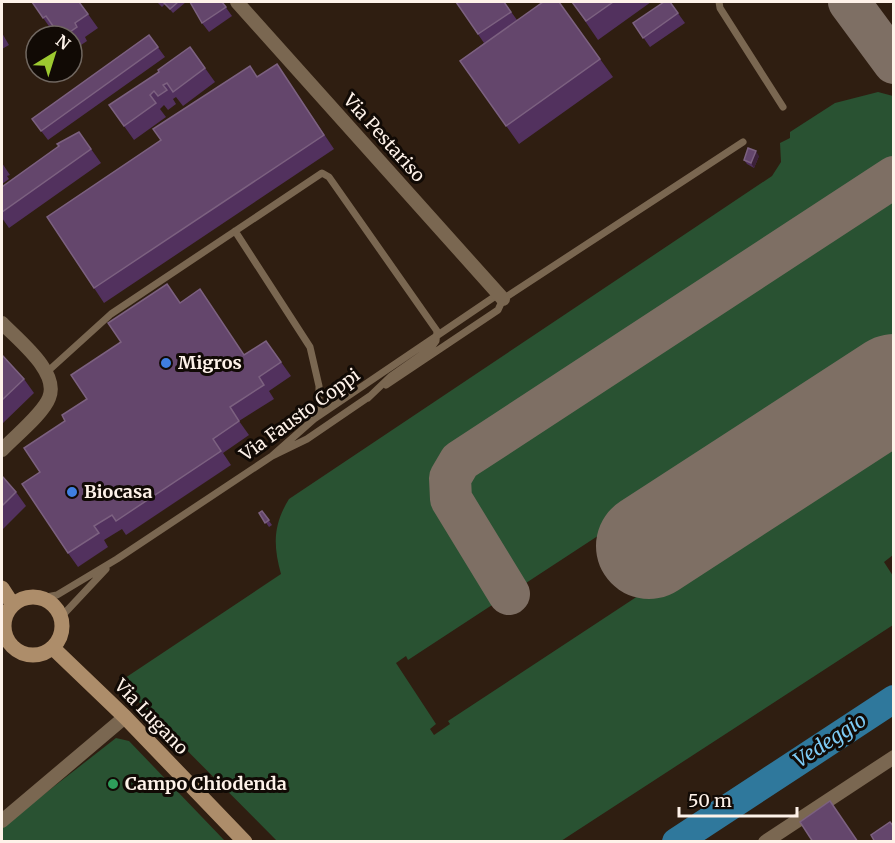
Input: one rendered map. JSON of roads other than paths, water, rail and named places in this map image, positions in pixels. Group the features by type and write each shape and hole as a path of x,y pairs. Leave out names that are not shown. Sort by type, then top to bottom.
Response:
{"main road":[{"path":"2,588 13,605"},
{"path":"31,597 41,598 50,602 61,617 62,633 53,648 35,655 25,654 9,642 4,623 13,605 31,597"},
{"name":"Via Lugano","path":"53,648 125,717 245,842"}],"street":[{"name":"Via Pestariso","path":"237,2 502,296"},
{"path":"2,323 47,372 51,383 49,398 2,450"},
{"path":"2,821 125,717"},
{"path":"765,842 894,757"}],"lane":[{"path":"719,2 720,8 783,107"},
{"name":"Via Fausto Coppi","path":"41,598 57,595 117,559 272,456 320,415 437,336 743,142"},
{"path":"47,372 111,314 318,175 325,174 428,318 437,336 431,348 391,376 368,398"},
{"path":"235,231 310,347 319,386 320,415"},
{"path":"272,456 307,439 498,310 502,296"},
{"name":"Via Fausto Coppi","path":"61,617 117,559"}],"waterway":[{"name":"Vedeggio","path":"676,842 894,699"}],"place":[{"name":"Migros","path":"166,363"},
{"name":"Biocasa","path":"72,492"},
{"name":"Campo Chiodenda","path":"113,784"}]}
